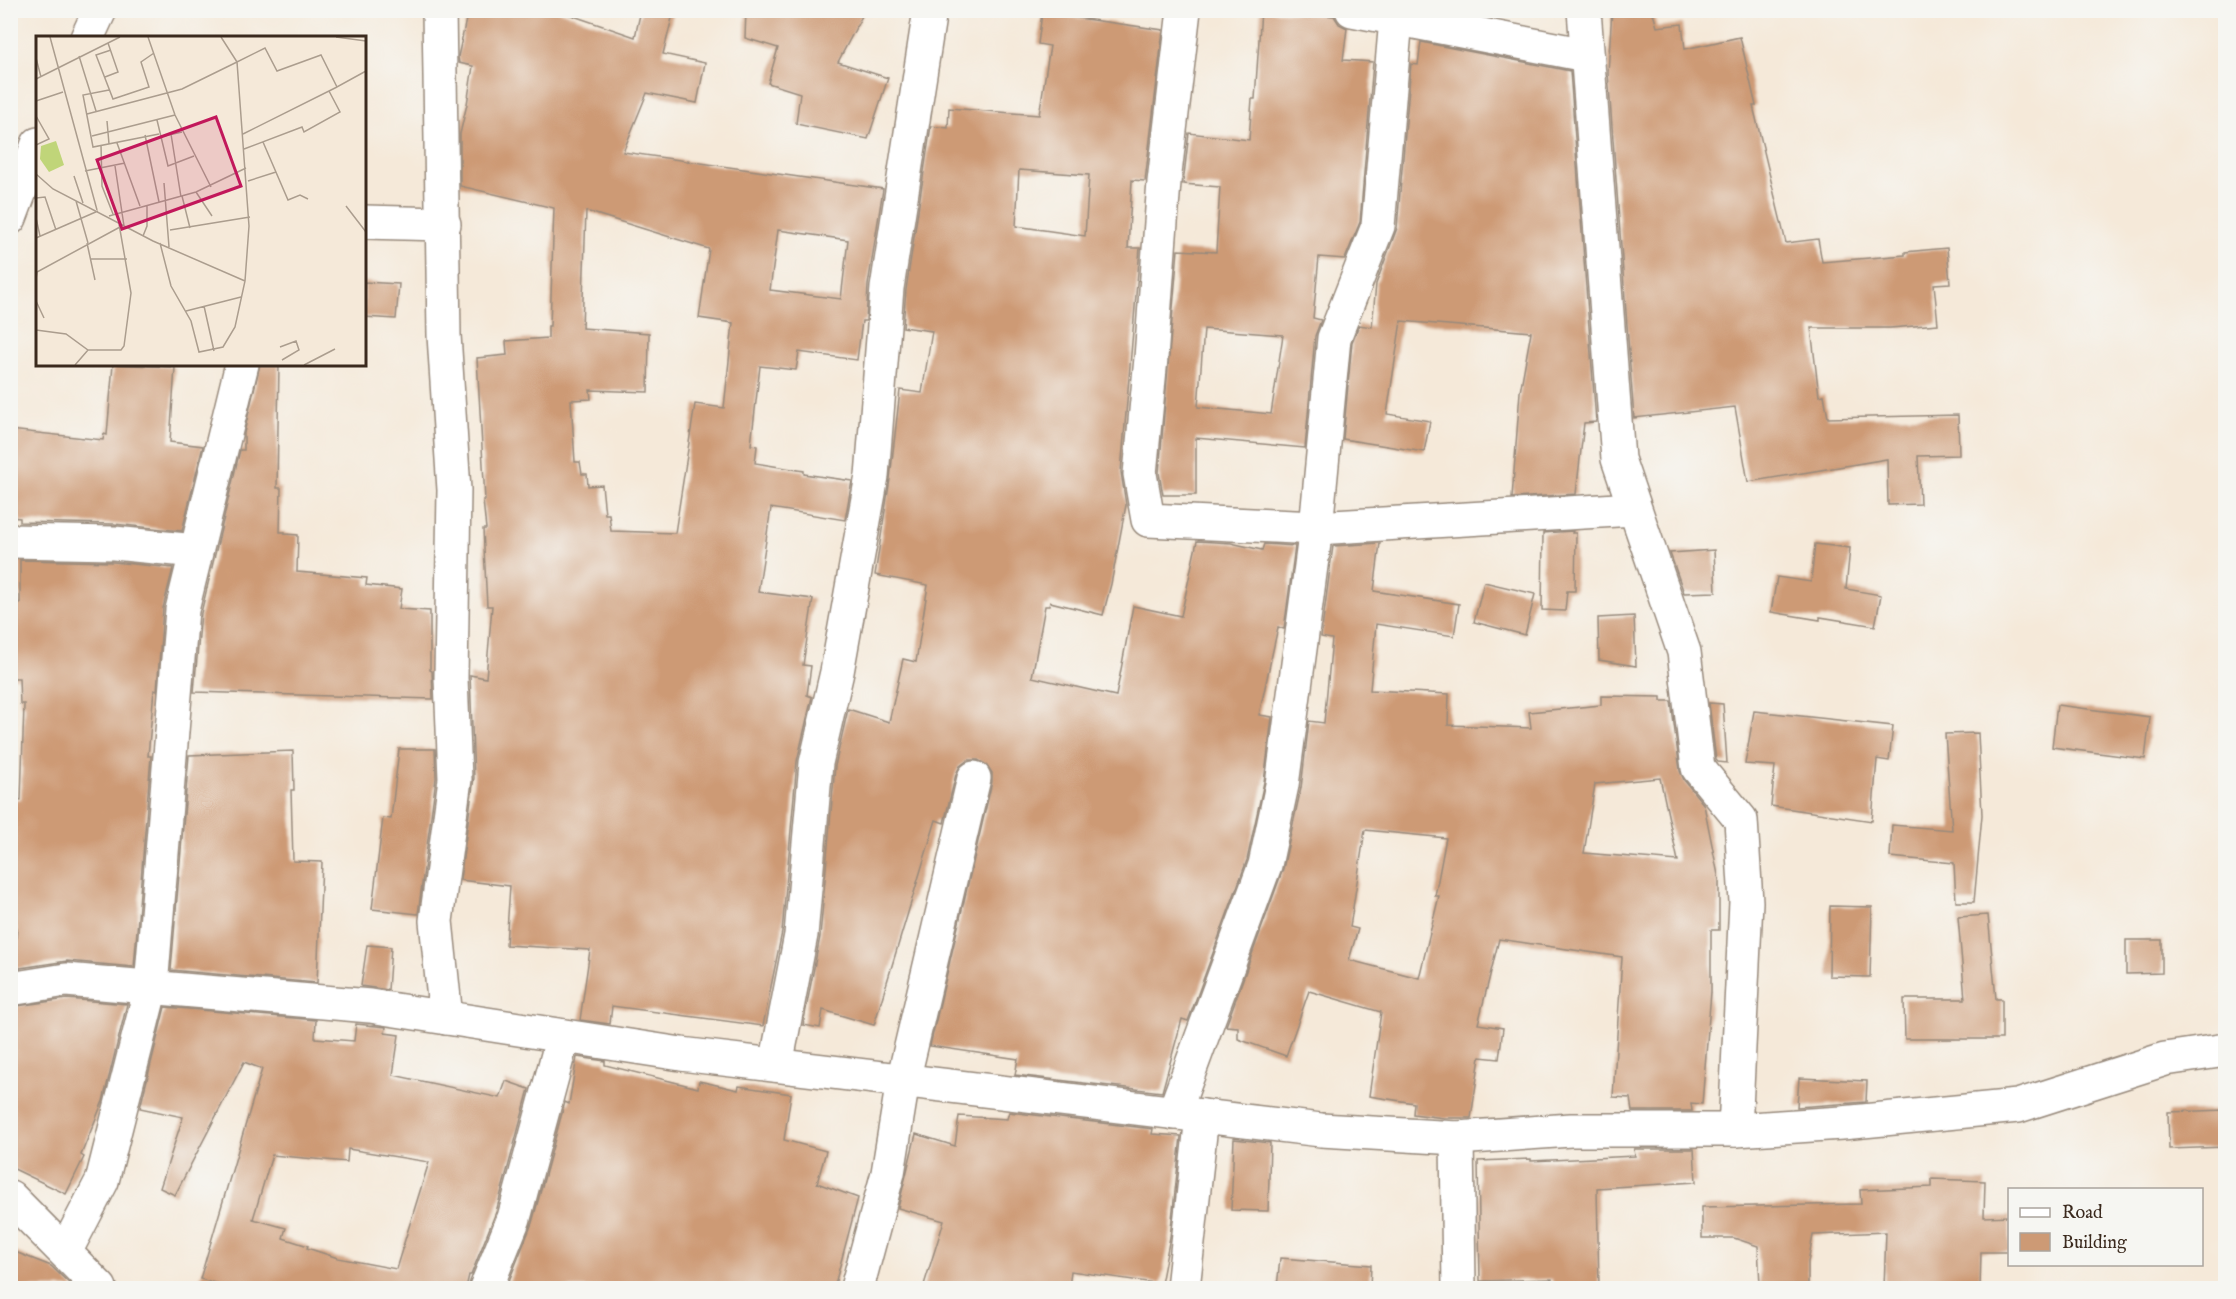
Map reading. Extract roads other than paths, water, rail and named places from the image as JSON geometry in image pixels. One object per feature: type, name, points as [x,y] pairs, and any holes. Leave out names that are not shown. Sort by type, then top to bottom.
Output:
[{"type":"street","points":[[88,36],[100,10]]},
{"type":"street","points":[[439,10],[444,335],[454,490],[451,678],[455,779],[436,921],[446,1018]]},
{"type":"street","points":[[776,1065],[801,935],[816,763],[837,672],[872,476],[887,288],[930,10]]},
{"type":"street","points":[[1184,10],[1164,182],[1140,474],[1148,520],[1316,528],[1634,509]]},
{"type":"street","points":[[1352,10],[1586,55]]},
{"type":"street","points":[[1584,10],[1618,459],[1684,652],[1698,768],[1741,820],[1746,902],[1735,1130]]},
{"type":"street","points":[[1183,1288],[1188,1115],[1265,865],[1282,785],[1316,528],[1334,338],[1378,226],[1396,19]]},
{"type":"street","points":[[10,218],[30,146]]},
{"type":"street","points":[[366,222],[444,224]]},
{"type":"street","points":[[65,1252],[102,1181],[151,987],[182,610],[242,366]]},
{"type":"street","points":[[10,541],[114,543],[196,551]]},
{"type":"street","points":[[857,1288],[888,1173],[903,1081],[974,778]]},
{"type":"street","points":[[10,988],[66,980],[370,1006],[681,1054],[903,1081],[1321,1130],[1457,1138],[1571,1130],[1735,1130],[1842,1123],[2018,1106],[2165,1059],[2226,1050]]},
{"type":"street","points":[[486,1288],[514,1218],[563,1036]]},
{"type":"street","points":[[1457,1138],[1459,1288]]},
{"type":"street","points":[[10,1197],[100,1288]]}]
